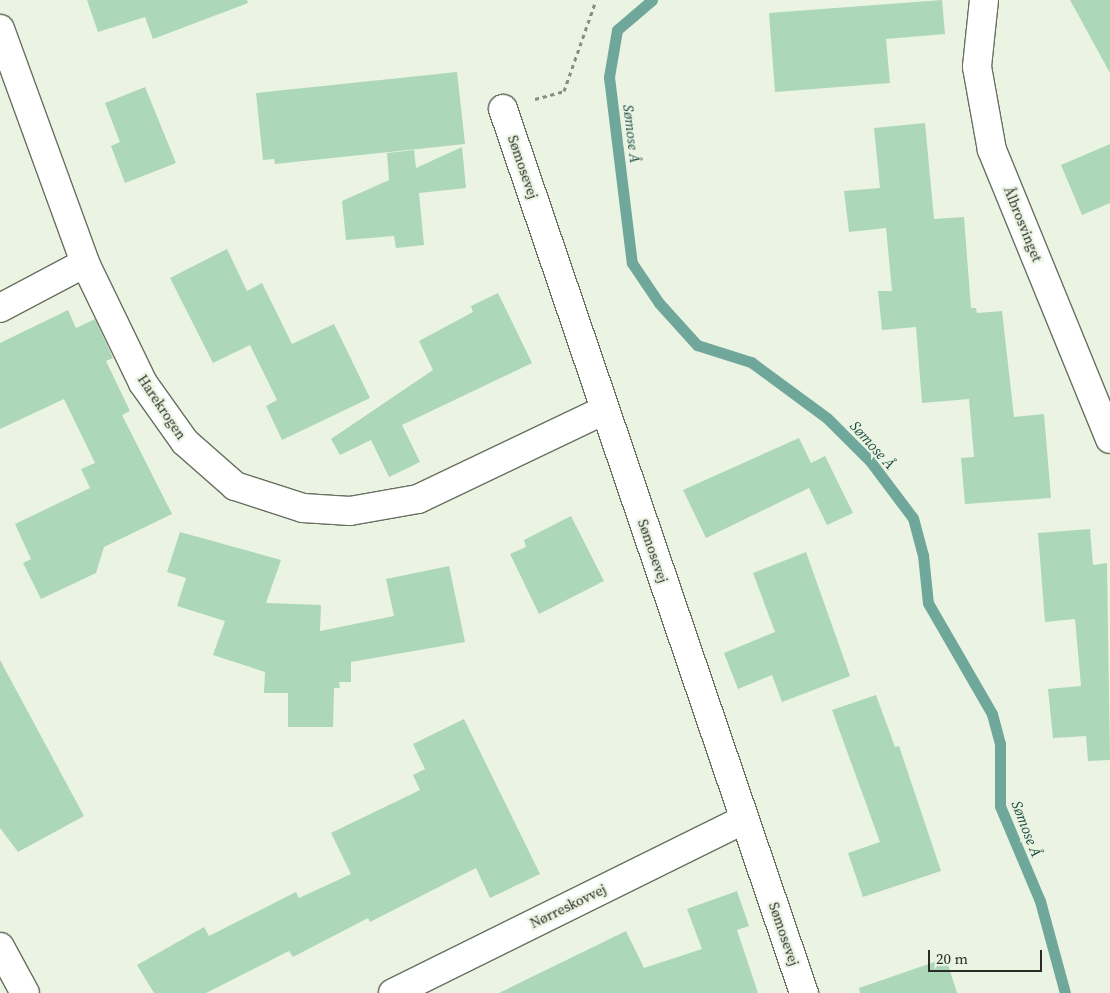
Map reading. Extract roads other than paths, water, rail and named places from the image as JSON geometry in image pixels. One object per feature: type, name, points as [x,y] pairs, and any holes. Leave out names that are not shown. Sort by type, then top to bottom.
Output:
[{"type":"street","name":"Ålbrosvinget","points":[[984,0],[977,67],[992,150],[1110,439]]},
{"type":"street","name":"Harekrogen","points":[[0,29],[85,263],[143,383],[185,442],[235,486],[303,508],[350,511],[418,499],[605,410]]},
{"type":"street","name":"Sømosevej","points":[[504,109],[804,993]]},
{"type":"street","points":[[0,308],[85,263]]},
{"type":"street","name":"Nørreskovvej","points":[[393,993],[744,820]]},
{"type":"street","points":[[0,947],[26,993]]},
{"type":"waterway","name":"Sømose Å","points":[[652,0],[617,30],[609,77],[632,263],[659,303],[697,345],[751,362],[827,418],[870,461],[913,518],[923,555],[928,603],[992,714],[1000,744],[1000,806],[1040,901],[1065,993]]}]
